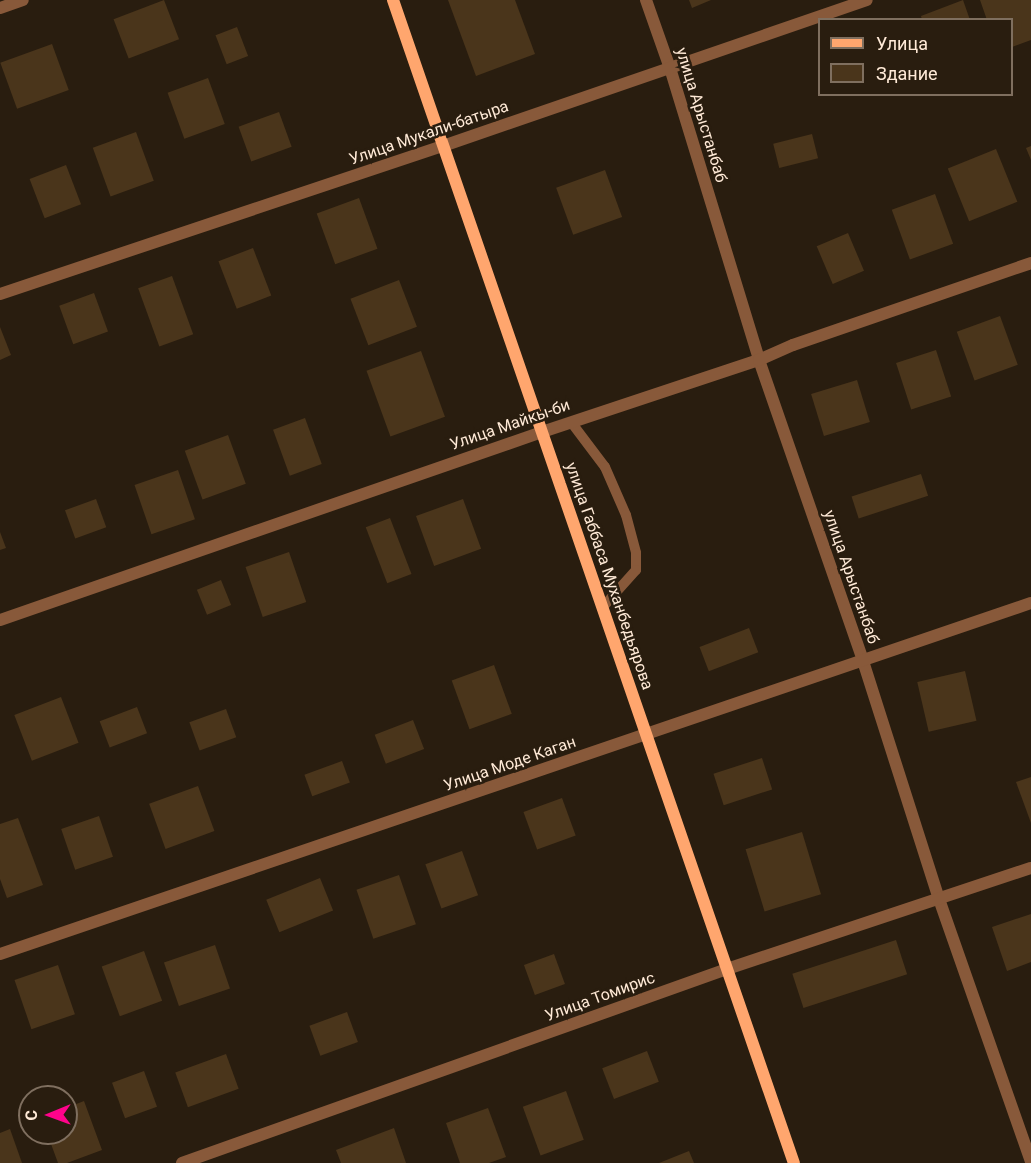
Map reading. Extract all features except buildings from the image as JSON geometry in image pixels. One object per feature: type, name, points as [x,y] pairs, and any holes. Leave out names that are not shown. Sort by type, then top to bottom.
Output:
[{"type":"street","points":[[0,8],[23,0]]},
{"type":"street","name":"улица Габбаса Муханбедьярова","points":[[393,0],[794,1163]]},
{"type":"street","name":"улица Арыстанбаб","points":[[646,0],[670,68],[759,360],[863,661],[939,899],[1031,1162]]},
{"type":"street","name":"Улица Мукали-батыра","points":[[0,294],[443,147],[867,0]]},
{"type":"street","name":"Улица Майкы-би","points":[[0,620],[571,422],[759,360],[793,345],[1031,263]]},
{"type":"street","name":"Улица Моде Каган","points":[[0,954],[1031,603]]},
{"type":"street","name":"Улица Томирис","points":[[182,1163],[727,969],[1031,868]]},
{"type":"lane","points":[[571,422],[605,466],[626,515],[636,553],[636,570],[603,608]]}]
